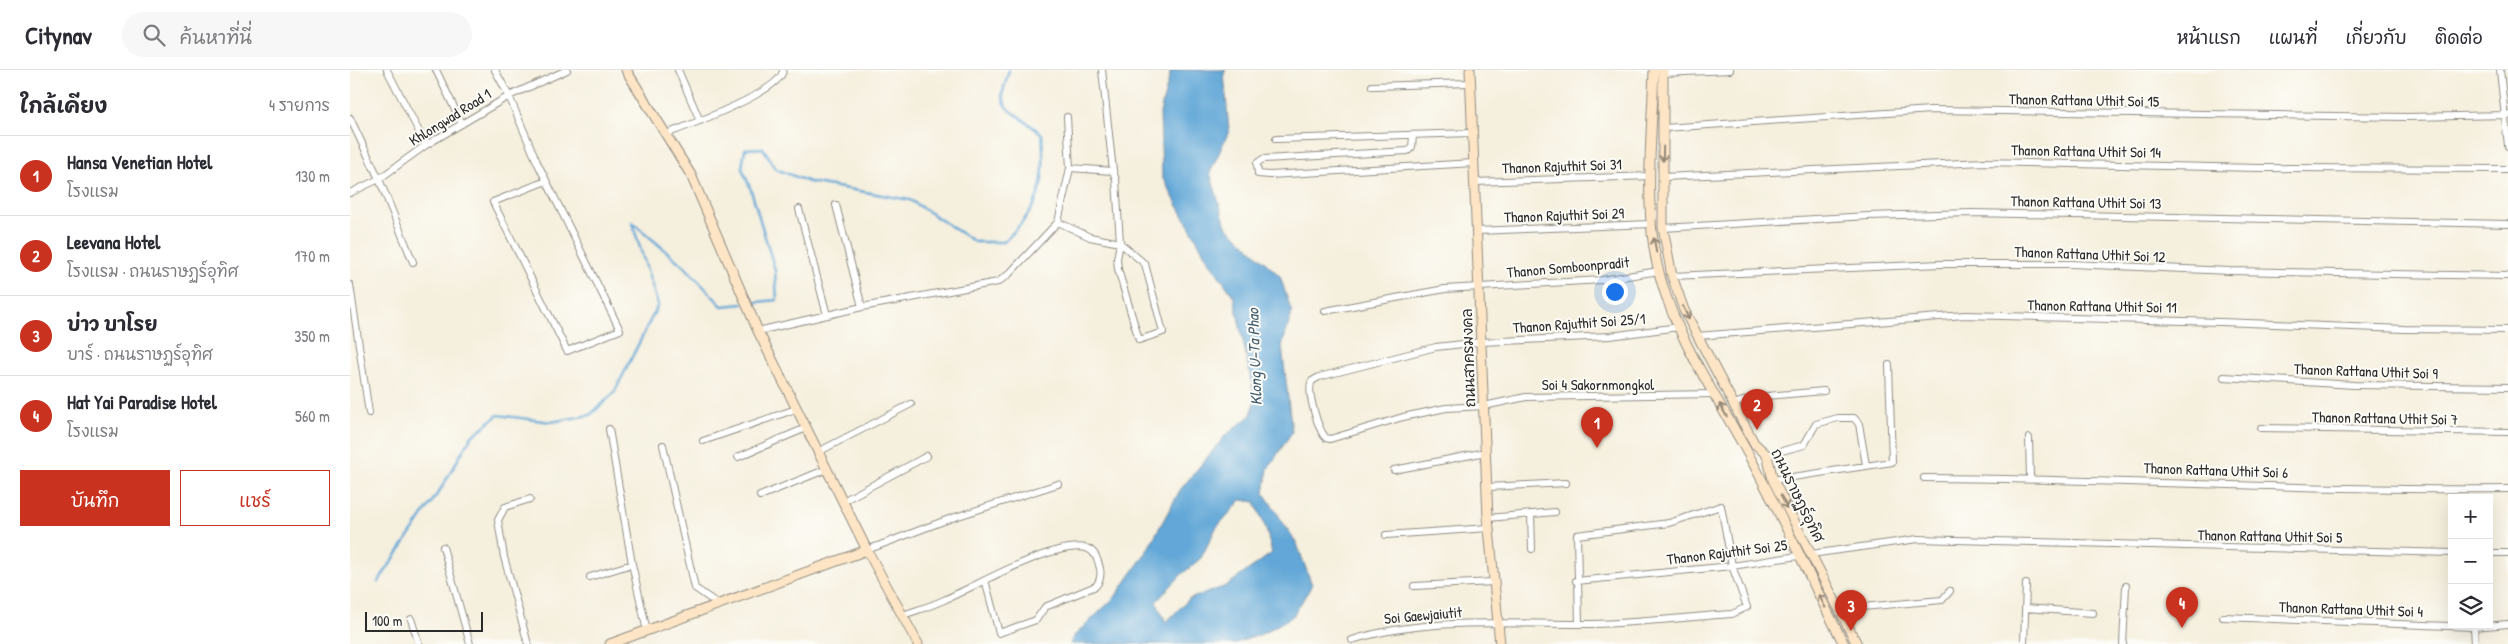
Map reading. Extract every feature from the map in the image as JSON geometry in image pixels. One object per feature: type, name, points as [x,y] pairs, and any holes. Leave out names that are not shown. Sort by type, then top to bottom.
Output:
[{"type":"street","points":[[387,70],[426,145]]},
{"type":"street","points":[[436,70],[462,124]]},
{"type":"street","points":[[495,70],[509,96],[546,181],[620,330],[567,351],[493,202],[546,181]]},
{"type":"street","points":[[545,70],[549,78]]},
{"type":"street","name":"Khlongwad Road 1","points":[[350,193],[379,179],[426,145],[509,96],[567,70]]},
{"type":"street","points":[[626,70],[691,175],[758,331],[867,550],[918,644]]},
{"type":"street","points":[[678,70],[700,121]]},
{"type":"street","points":[[666,134],[700,121],[759,93],[780,79],[783,70]]},
{"type":"street","points":[[1058,222],[1090,237],[1120,243],[1146,264],[1163,332],[1139,340],[1118,269],[1120,243],[1116,180],[1113,171],[1102,70]]},
{"type":"street","name":"ถนนสาครมงคล","points":[[1470,70],[1488,518],[1500,644]]},
{"type":"street","name":"ถนนราษฏร์อุทิศ","points":[[1654,70],[1651,176],[1652,224],[1659,271],[1679,327],[1744,449],[1754,463],[1798,556],[1844,644]]},
{"type":"street","points":[[1663,72],[1730,70]]},
{"type":"street","points":[[2500,70],[2508,146]]},
{"type":"street","name":"ถนนราษฏร์อุทิศ","points":[[1663,72],[1663,228],[1672,276],[1684,310],[1697,336],[1754,444],[1767,456],[1773,480],[1857,644]]},
{"type":"street","points":[[1372,86],[1470,83]]},
{"type":"street","name":"Thanon Rattana Uthit Soi 15","points":[[1664,128],[1931,110],[2220,115],[2506,115]]},
{"type":"street","points":[[758,331],[862,307],[998,282],[1010,274],[1058,222],[1070,168],[1066,117]]},
{"type":"street","points":[[350,118],[379,179],[413,262]]},
{"type":"street","points":[[1276,138],[1472,133]]},
{"type":"street","points":[[1413,136],[1412,147],[1408,151],[1263,159],[1257,163],[1257,170],[1258,174],[1270,175],[1474,163]]},
{"type":"street","name":"Thanon Rattana Uthit Soi 14","points":[[1663,177],[1984,162],[2260,168],[2508,169]]},
{"type":"street","points":[[1070,168],[1113,171]]},
{"type":"street","name":"Thanon Rajuthit Soi 31","points":[[1474,182],[1651,176]]},
{"type":"street","points":[[836,205],[862,307]]},
{"type":"street","points":[[799,209],[827,315]]},
{"type":"street","name":"Thanon Rattana Uthit Soi 13","points":[[1663,228],[1868,216],[1972,213],[2508,224]]},
{"type":"street","name":"Thanon Rajuthit Soi 29","points":[[1477,231],[1652,224]]},
{"type":"street","name":"Thanon Rattana Uthit Soi 12","points":[[1672,276],[1941,264],[2071,264],[2230,271],[2508,276]]},
{"type":"street","name":"Thanon Somboonpradit","points":[[1325,311],[1445,289],[1602,280],[1659,271]]},
{"type":"street","points":[[350,285],[369,413]]},
{"type":"street","name":"Thanon Rattana Uthit Soi 11","points":[[1697,336],[1965,315],[2404,329],[2508,330]]},
{"type":"street","name":"Thanon Rajuthit Soi 25/1","points":[[1326,438],[1319,427],[1309,388],[1312,381],[1319,377],[1436,348],[1481,342],[1610,336],[1679,327]]},
{"type":"street","points":[[1773,480],[1892,462],[1889,365]]},
{"type":"street","name":"Thanon Rattana Uthit Soi 9","points":[[2224,377],[2354,386],[2508,387]]},
{"type":"street","points":[[1733,404],[1756,397],[1824,390]]},
{"type":"street","name":"Soi 4 Sakornmongkol","points":[[1326,438],[1403,417],[1446,408],[1484,406],[1526,396],[1714,394]]},
{"type":"street","points":[[818,452],[911,404]]},
{"type":"street","points":[[703,441],[796,409]]},
{"type":"street","points":[[1767,456],[1804,445],[1816,424],[1838,418],[1854,418],[1859,424],[1866,465]]},
{"type":"street","points":[[738,457],[806,428]]},
{"type":"street","name":"Thanon Rattana Uthit Soi 7","points":[[2261,428],[2508,432]]},
{"type":"street","points":[[609,429],[632,564],[647,631]]},
{"type":"street","points":[[2029,438],[2030,478]]},
{"type":"street","points":[[1744,449],[1754,444]]},
{"type":"street","points":[[664,445],[695,588],[718,604]]},
{"type":"street","points":[[1394,470],[1486,452]]},
{"type":"street","points":[[844,501],[927,456]]},
{"type":"street","points":[[760,496],[827,469]]},
{"type":"street","name":"Thanon Rattana Uthit Soi 6","points":[[1924,478],[2030,478],[2508,489]]},
{"type":"street","points":[[1487,487],[1566,483]]},
{"type":"street","points":[[610,644],[949,519],[1058,484]]},
{"type":"street","points":[[528,644],[504,557],[498,520],[505,507],[530,499]]},
{"type":"street","points":[[1579,623],[1576,581],[1577,536],[1669,523],[1721,506],[1732,566]]},
{"type":"street","points":[[1488,518],[1555,512]]},
{"type":"street","points":[[1531,514],[1532,549]]},
{"type":"street","points":[[1386,536],[1489,528]]},
{"type":"street","name":"Thanon Rattana Uthit Soi 5","points":[[1811,554],[1918,539],[2448,553]]},
{"type":"street","points":[[443,547],[470,644]]},
{"type":"street","points":[[903,615],[945,600],[985,580],[1030,561],[1069,549],[1086,548],[1092,551],[1097,556],[1101,569],[1101,576],[1096,586],[1045,607],[1036,620],[999,633],[985,580]]},
{"type":"street","points":[[2493,553],[2508,553]]},
{"type":"street","name":"Thanon Rajuthit Soi 25","points":[[1576,581],[1732,566],[1798,556]]},
{"type":"street","points":[[590,577],[632,564]]},
{"type":"street","name":"Soi Gaewjaiutit","points":[[1352,640],[1380,631],[1498,622],[1579,623],[1732,614],[1747,607],[1732,566]]},
{"type":"street","points":[[1414,586],[1493,582]]},
{"type":"street","points":[[2024,644],[2026,584]]},
{"type":"street","points":[[2123,644],[2126,586]]},
{"type":"street","points":[[1840,609],[1942,600],[1950,591]]},
{"type":"street","points":[[2025,608],[2093,613]]},
{"type":"street","name":"Thanon Rattana Uthit Soi 4","points":[[2223,617],[2448,626]]},
{"type":"street","points":[[411,619],[419,644]]},
{"type":"street","name":"Thanon Rattana Uthit Soi 4","points":[[2493,625],[2508,624]]},
{"type":"street","points":[[2474,629],[2475,644]]},
{"type":"water","name":"Klong U-Ta Phao","points":[[1171,70],[1226,70],[1224,73],[1229,131],[1210,173],[1226,226],[1280,276],[1292,313],[1282,346],[1292,432],[1268,469],[1264,493],[1297,544],[1312,585],[1293,616],[1264,633],[1234,644],[1070,644],[1073,637],[1115,597],[1145,554],[1180,490],[1225,436],[1251,415],[1255,399],[1234,297],[1208,260],[1162,177],[1160,113]],"holes":[[[1241,500],[1255,502],[1266,529],[1272,553],[1226,586],[1189,599],[1166,622],[1156,602],[1181,575],[1201,558],[1216,528]]]},
{"type":"waterway","points":[[748,303],[777,300],[775,270],[751,190],[742,168],[745,149],[763,148],[776,169],[809,182],[910,200],[975,242],[1004,242],[1033,206],[1038,194],[1043,168],[1042,134],[1006,107],[1002,95],[1009,70]]},
{"type":"waterway","points":[[378,582],[442,487],[471,437],[498,415],[551,422],[590,415],[614,393],[658,305],[632,222],[687,269],[722,306],[743,304]]},
{"type":"place","name":"Leevana Hotel","points":[[1757,430]]},
{"type":"place","name":"Hansa Venetian Hotel","points":[[1597,448]]},
{"type":"place","name":"Hat Yai Paradise Hotel","points":[[2182,628]]},
{"type":"place","name":"บ่าว บาโรย","points":[[1851,631]]}]
